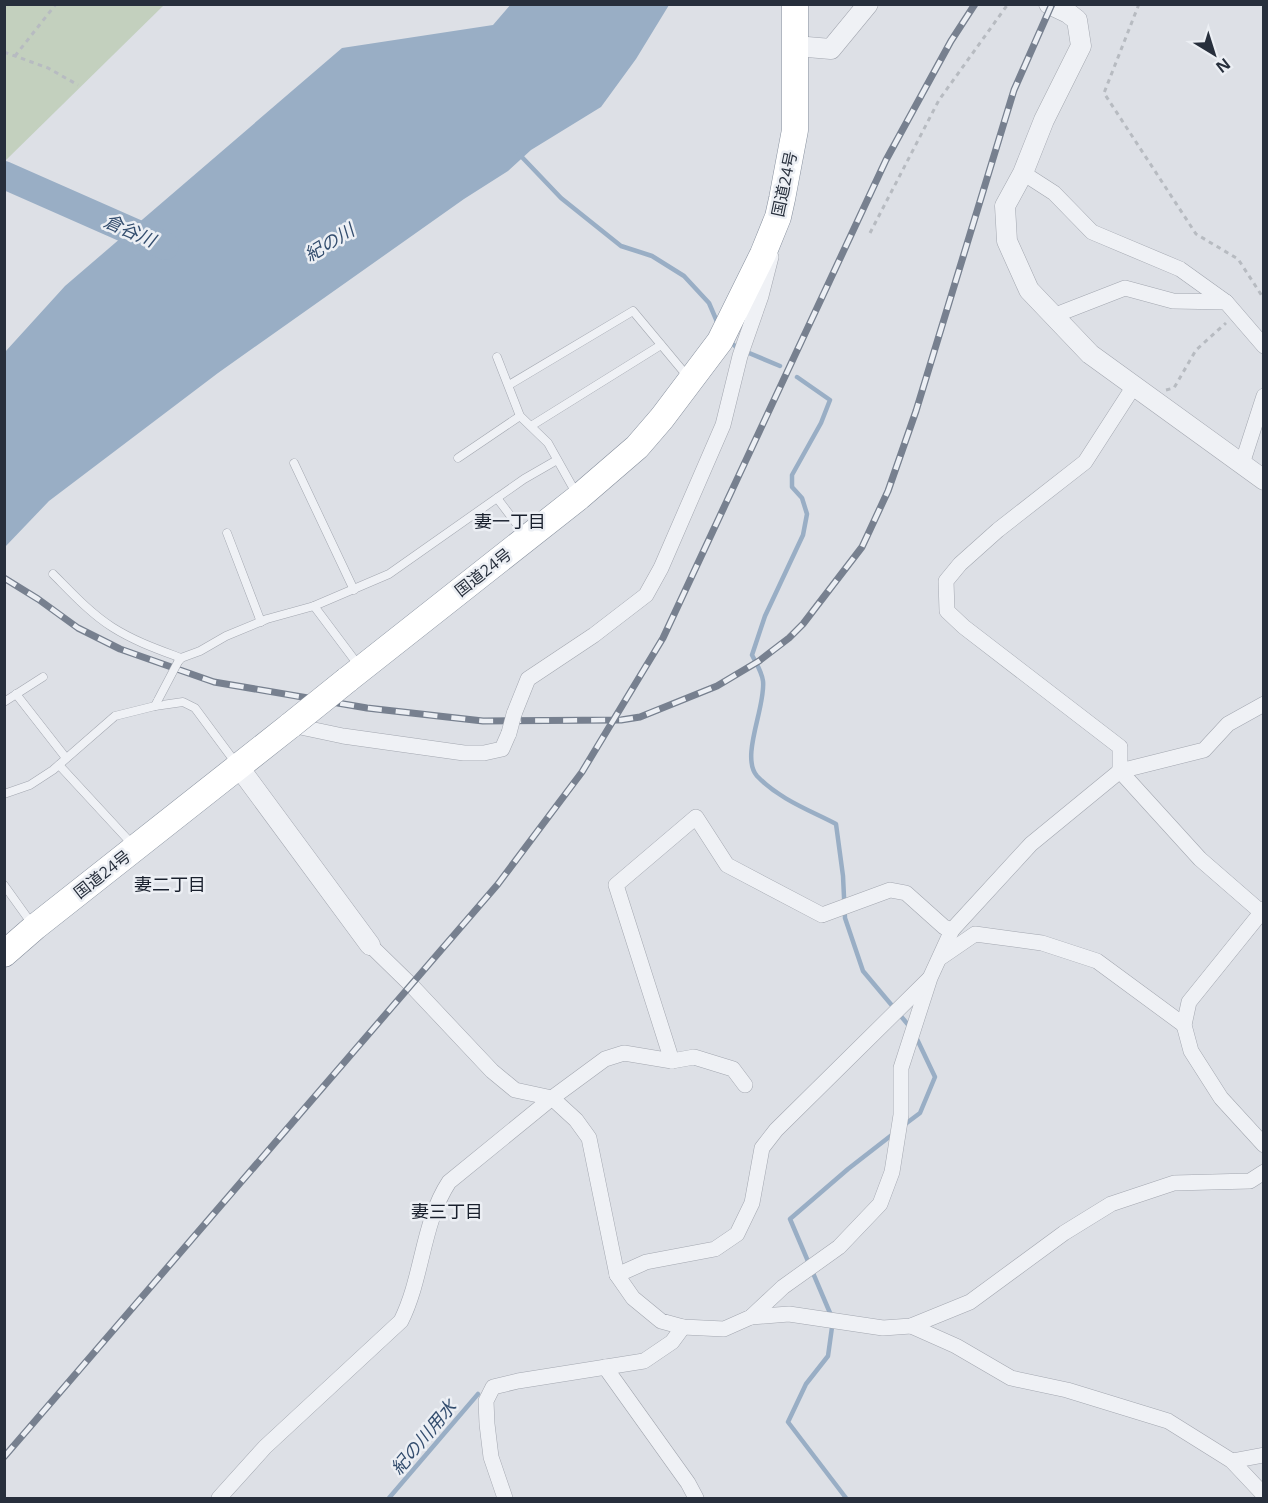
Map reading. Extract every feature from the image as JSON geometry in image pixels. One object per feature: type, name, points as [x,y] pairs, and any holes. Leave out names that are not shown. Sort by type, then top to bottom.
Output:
[{"type":"highway","name":"国道24号","points":[[4,954],[35,927],[579,497],[637,447],[691,381],[720,341],[763,254],[772,230],[782,199],[795,130],[795,4]]},
{"type":"street","points":[[795,46],[831,50],[868,4]]},
{"type":"street","points":[[1049,4],[1070,9],[1077,20],[1081,46],[1044,120],[1023,173],[1005,206],[1007,241],[1029,290],[1090,354],[1263,480]]},
{"type":"street","points":[[1023,173],[1054,194],[1092,232],[1180,269],[1231,308],[1263,346]]},
{"type":"street","points":[[291,725],[343,736],[464,753],[484,753],[502,749],[528,680],[594,635],[646,595],[661,568],[723,425],[740,356],[762,296],[771,253],[772,230]]},
{"type":"street","points":[[1053,316],[1125,288],[1173,301],[1231,308]]},
{"type":"street","points":[[1139,390],[1084,462],[998,530],[960,564],[946,581],[947,611],[1082,720],[1120,747],[1120,771],[1200,859],[1262,911],[1189,1002],[1184,1025],[1191,1051],[1221,1098],[1263,1145]]},
{"type":"street","points":[[1242,464],[1259,428],[1263,396]]},
{"type":"street","points":[[238,766],[370,945],[492,1071],[515,1090],[552,1098],[576,1120],[589,1138],[617,1275],[633,1298],[661,1321],[683,1327],[724,1329],[751,1317],[783,1287],[839,1247],[880,1204],[892,1172],[902,1115],[901,1068],[930,978],[952,930],[1031,844],[1120,771],[1204,750],[1228,724],[1263,704]]},
{"type":"street","points":[[672,1061],[616,885],[696,817],[727,865],[822,915],[890,890],[906,893],[944,927],[952,930]]},
{"type":"street","points":[[939,959],[975,934],[1042,943],[1097,961],[1184,1025]]},
{"type":"street","points":[[617,1275],[646,1262],[715,1249],[737,1234],[752,1203],[762,1148],[776,1130],[930,978]]},
{"type":"street","points":[[219,1498],[265,1448],[401,1321],[411,1302],[439,1197],[449,1182],[552,1098],[605,1059],[624,1053],[672,1061],[694,1057],[733,1069],[745,1085]]},
{"type":"street","points":[[751,1317],[789,1314],[883,1328],[911,1326],[970,1302],[1064,1233],[1111,1204],[1174,1183],[1250,1181],[1263,1173]]},
{"type":"street","points":[[911,1326],[956,1346],[1011,1378],[1067,1390],[1168,1421],[1232,1461],[1263,1495]]},
{"type":"street","points":[[505,1498],[491,1457],[487,1424],[486,1401],[494,1387],[644,1360],[672,1342],[683,1327]]},
{"type":"street","points":[[605,1367],[688,1483],[696,1498]]},
{"type":"street","points":[[1232,1461],[1263,1455]]},
{"type":"lane","points":[[508,385],[633,311],[691,381]]},
{"type":"lane","points":[[531,426],[661,345]]},
{"type":"lane","points":[[497,357],[520,416],[548,443],[579,497]]},
{"type":"lane","points":[[458,458],[520,416]]},
{"type":"lane","points":[[156,703],[180,660],[226,636],[261,622],[314,606],[389,574],[524,479],[557,460]]},
{"type":"lane","points":[[294,463],[354,590]]},
{"type":"lane","points":[[497,498],[527,537]]},
{"type":"lane","points":[[227,534],[261,622]]},
{"type":"lane","points":[[53,574],[110,626],[130,638],[180,660]]},
{"type":"lane","points":[[314,606],[354,674]]},
{"type":"lane","points":[[4,702],[43,677]]},
{"type":"lane","points":[[16,694],[66,758]]},
{"type":"lane","points":[[4,794],[30,785],[59,765],[115,717],[156,703],[183,702],[195,708],[238,766]]},
{"type":"lane","points":[[59,765],[135,848]]},
{"type":"lane","points":[[4,885],[35,927]]},
{"type":"path","points":[[15,56],[56,4]]},
{"type":"path","points":[[870,233],[939,100],[1008,4]]},
{"type":"path","points":[[1139,4],[1104,93],[1196,234],[1238,259],[1263,299]]},
{"type":"path","points":[[4,52],[48,68],[78,85]]},
{"type":"path","points":[[1139,390],[1174,388],[1196,350],[1231,308]]},
{"type":"green space","points":[[5,4],[164,4],[164,5],[5,161]]},
{"type":"water","name":"紀の川","points":[[511,4],[669,5],[636,59],[601,107],[531,150],[508,171],[464,199],[218,373],[49,501],[5,547],[5,352],[65,286],[342,48],[493,25]]},
{"type":"waterway","points":[[519,154],[561,198],[621,246],[652,256],[684,276],[709,303],[718,324]]},
{"type":"waterway","name":"倉谷川","points":[[4,175],[165,246]]},
{"type":"waterway","points":[[734,345],[780,366]]},
{"type":"waterway","points":[[797,377],[830,400],[821,423],[792,475],[792,487],[802,498],[807,514],[803,535],[765,616],[752,655],[760,671],[763,691],[751,757],[757,776],[766,784],[795,803],[836,824],[843,876],[845,918],[863,971],[910,1027]]},
{"type":"waterway","points":[[904,1125],[920,1113],[935,1077],[916,1037]]},
{"type":"waterway","points":[[846,1498],[788,1422],[806,1384],[828,1356],[833,1320],[790,1219],[893,1134]]},
{"type":"waterway","name":"紀の川用水","points":[[389,1498],[478,1394]]},
{"type":"railway","points":[[4,1457],[498,884],[582,772],[663,638],[886,160],[951,41],[975,4]]},
{"type":"railway","points":[[4,578],[78,628],[120,649],[214,682],[367,708],[483,721],[621,720],[640,717],[717,686],[759,661],[789,638],[803,624],[862,547],[888,491],[916,411],[1014,90],[1052,4]]},
{"type":"district","name":"妻一丁目","points":[[510,521]]},
{"type":"district","name":"妻二丁目","points":[[170,884]]},
{"type":"district","name":"妻三丁目","points":[[447,1211]]}]
